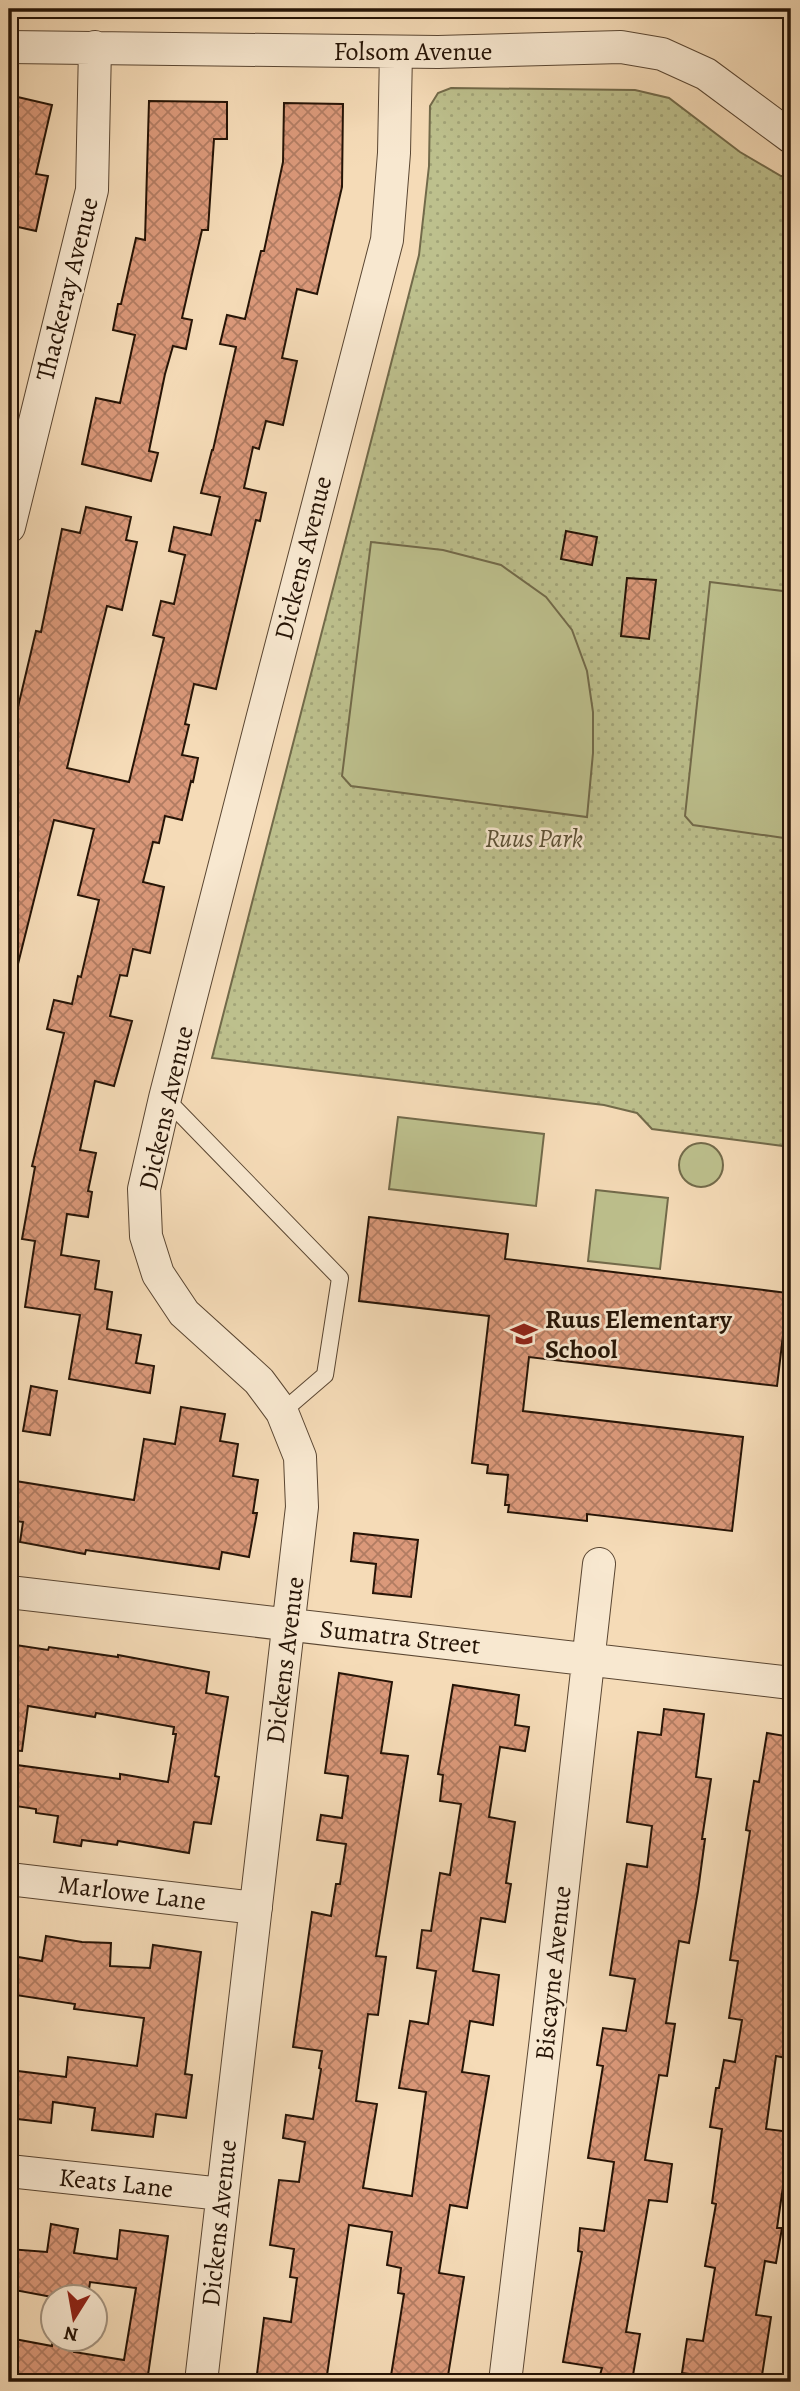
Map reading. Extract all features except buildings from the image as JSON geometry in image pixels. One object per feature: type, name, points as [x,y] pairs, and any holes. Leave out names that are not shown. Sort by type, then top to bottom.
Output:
[{"type":"street","name":"Folsom Avenue","points":[[9,47],[396,52],[621,47],[662,54],[706,74],[791,137]]},
{"type":"street","name":"Thackeray Avenue","points":[[9,527],[92,190],[95,47]]},
{"type":"street","name":"Dickens Avenue","points":[[201,2382],[302,1507],[300,1457],[282,1412],[259,1381],[184,1313],[158,1274],[146,1236],[144,1189],[324,475],[387,240],[394,153],[396,52]]},
{"type":"street","name":"Biscayne Avenue","points":[[505,2382],[599,1564]]},
{"type":"street","name":"Sumatra Street","points":[[9,1592],[791,1683]]},
{"type":"street","name":"Marlowe Lane","points":[[9,1879],[256,1908]]},
{"type":"street","name":"Keats Lane","points":[[9,2171],[222,2194]]},
{"type":"lane","points":[[165,1098],[340,1278],[325,1375],[282,1412]]},
{"type":"green space","name":"Ruus Park","points":[[451,88],[635,90],[669,98],[740,152],[781,176],[791,178],[791,1147],[652,1129],[637,1113],[604,1105],[212,1058],[419,255],[429,166],[430,106],[438,93]]},
{"type":"green space","points":[[371,542],[443,550],[501,565],[546,597],[572,630],[587,671],[593,712],[593,753],[587,817],[351,786],[342,776]]},
{"type":"green space","points":[[710,582],[791,592],[791,839],[693,825],[685,816]]},
{"type":"green space","points":[[398,1117],[544,1134],[536,1206],[389,1189]]},
{"type":"green space","points":[[701,1143],[717,1149],[723,1165],[717,1181],[701,1187],[685,1181],[679,1165],[685,1149]]},
{"type":"green space","points":[[596,1190],[668,1198],[660,1269],[588,1261]]},
{"type":"place","name":"Ruus Elementary School","points":[[524,1334]]}]
